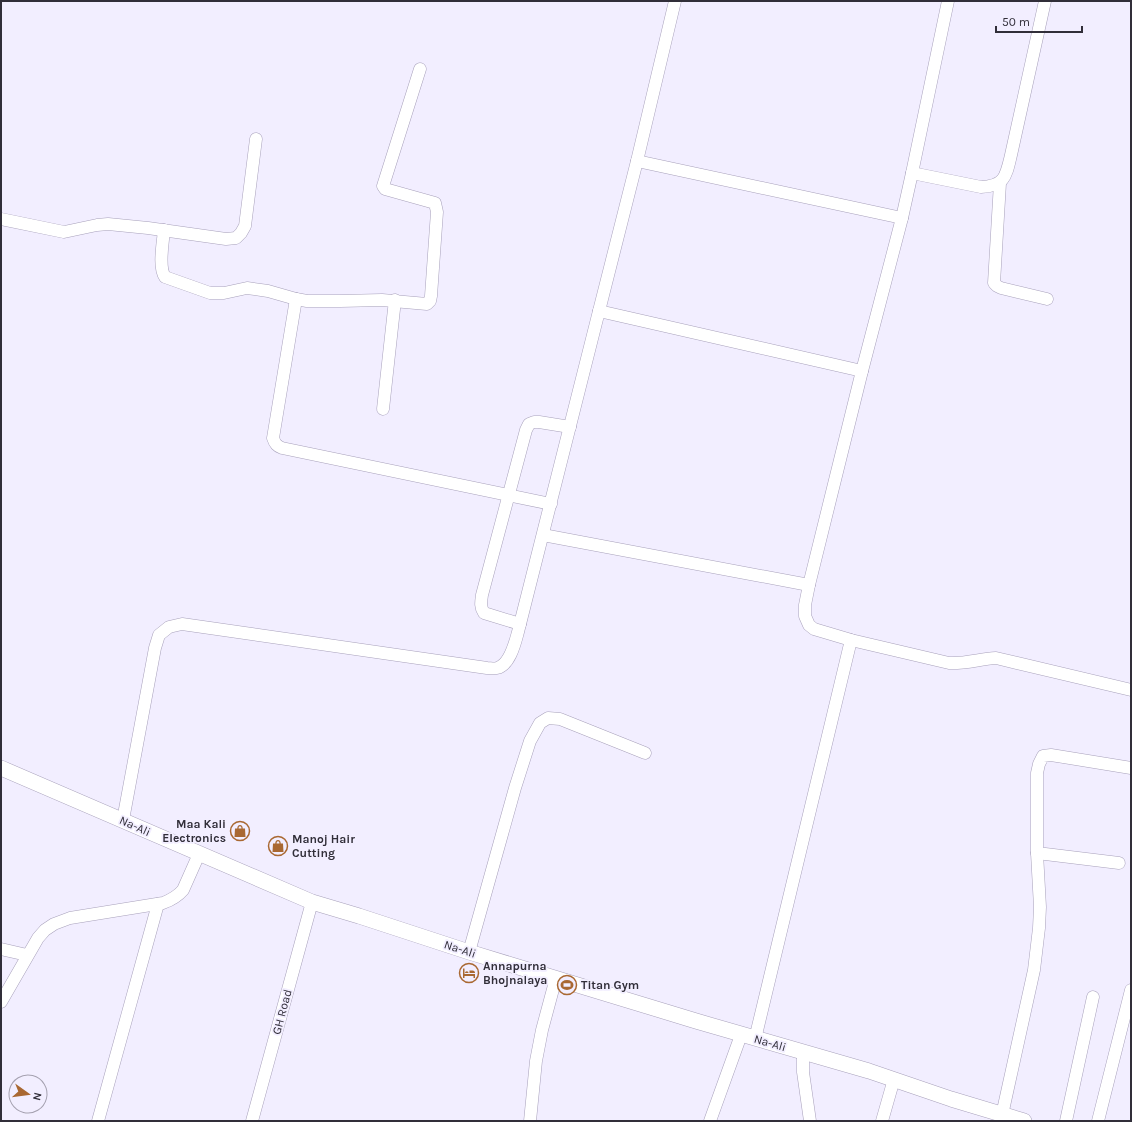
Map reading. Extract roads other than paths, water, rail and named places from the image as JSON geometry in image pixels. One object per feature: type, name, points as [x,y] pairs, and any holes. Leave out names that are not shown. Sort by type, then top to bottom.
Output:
[{"type":"main road","name":"Na-Ali","points":[[1,768],[312,902],[469,952],[748,1037],[869,1071],[1024,1121]]},
{"type":"street","points":[[123,820],[155,648],[159,635],[168,627],[182,624],[487,668],[498,668],[506,662],[512,652],[543,535],[637,161],[675,1]]},
{"type":"street","points":[[948,1],[902,218],[809,585],[805,605],[805,616],[809,624],[814,629],[851,640],[949,662],[959,663],[985,659],[1005,660],[1131,690]]},
{"type":"street","points":[[1044,1],[1007,172],[1000,183],[994,283],[1001,288],[1047,299]]},
{"type":"street","points":[[164,230],[162,272],[165,277],[210,292],[224,293],[247,288],[268,291],[296,299],[317,301],[395,300],[427,304],[430,301],[431,296],[438,212],[434,203],[385,189],[383,186],[420,69]]},
{"type":"street","points":[[1,219],[64,232],[108,224],[226,239],[236,238],[245,226],[256,138]]},
{"type":"street","points":[[637,161],[902,218]]},
{"type":"street","points":[[912,173],[981,187],[992,187],[1000,183]]},
{"type":"street","points":[[296,299],[273,438],[277,446],[550,504]]},
{"type":"street","points":[[383,409],[395,300]]},
{"type":"street","points":[[599,311],[862,371]]},
{"type":"street","points":[[520,624],[484,613],[480,603],[526,430],[529,424],[539,422],[570,427]]},
{"type":"street","points":[[543,535],[809,585]]},
{"type":"street","points":[[710,1121],[748,1037],[851,640]]},
{"type":"street","points":[[469,952],[515,788],[530,741],[540,723],[548,718],[560,719],[645,753]]},
{"type":"street","points":[[1002,1115],[1034,970],[1037,946],[1040,907],[1037,773],[1039,764],[1043,756],[1051,755],[1131,768]]},
{"type":"street","points":[[1038,853],[1119,863]]},
{"type":"street","points":[[1,1002],[27,955],[45,930],[61,920],[158,904],[172,899],[182,890],[199,854]]},
{"type":"street","name":"GH Road","points":[[252,1121],[312,902]]},
{"type":"street","points":[[98,1121],[158,904]]},
{"type":"street","points":[[1,950],[27,955]]},
{"type":"street","points":[[530,1121],[536,1061],[542,1030],[556,978]]},
{"type":"street","points":[[1098,1121],[1131,990]]},
{"type":"street","points":[[1066,1121],[1093,997]]},
{"type":"street","points":[[803,1052],[804,1078],[810,1121]]},
{"type":"street","points":[[882,1121],[894,1080]]},
{"type":"place","name":"Maa Kali Electronics","points":[[240,831]]},
{"type":"place","name":"Manoj Hair Cutting","points":[[278,846]]},
{"type":"place","name":"Annapurna Bhojnalaya","points":[[469,973]]},
{"type":"place","name":"Titan Gym","points":[[567,985]]}]
